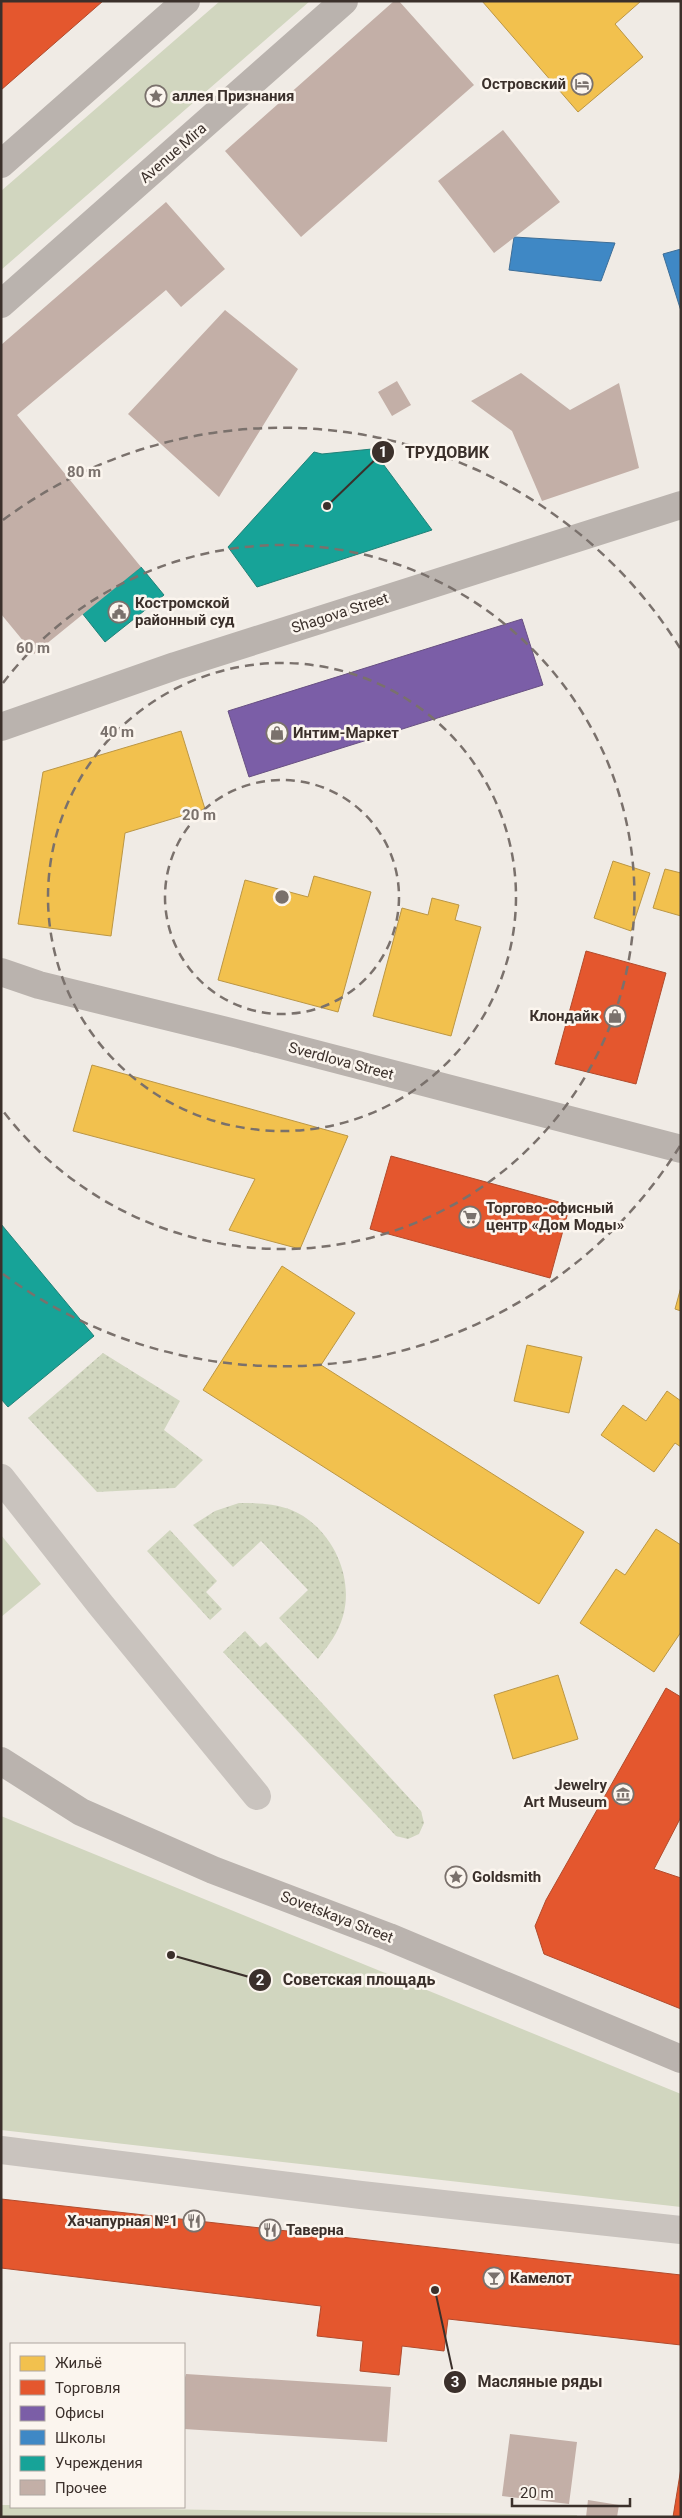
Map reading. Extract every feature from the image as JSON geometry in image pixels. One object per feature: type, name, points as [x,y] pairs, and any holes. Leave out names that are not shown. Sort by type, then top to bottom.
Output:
[{"type":"street","points":[[1,164],[186,1]]},
{"type":"street","name":"Avenue Mira","points":[[1,304],[344,1]]},
{"type":"street","name":"Shagova Street","points":[[1,727],[184,663],[681,505]]},
{"type":"street","name":"Sverdlova Street","points":[[1,972],[39,985],[238,1034],[681,1149]]},
{"type":"street","points":[[1,1478],[100,1604],[257,1796]]},
{"type":"street","name":"Sovetskaya Street","points":[[1,1761],[81,1812],[213,1870],[388,1937],[681,2059]]},
{"type":"street","points":[[1,2150],[361,2195],[681,2230]]},
{"type":"green space","name":"аллея Признания","points":[[220,1],[310,1],[1,270],[1,191]]},
{"type":"green space","points":[[103,1353],[180,1401],[164,1430],[203,1460],[175,1488],[97,1492],[28,1418]]},
{"type":"green space","points":[[239,1503],[258,1503],[276,1506],[289,1509],[303,1516],[327,1538],[336,1552],[342,1568],[346,1600],[339,1628],[318,1659],[279,1618],[308,1590],[261,1541],[233,1567],[193,1525],[215,1511]]},
{"type":"green space","points":[[170,1530],[217,1581],[206,1592],[222,1609],[210,1620],[147,1551]]},
{"type":"green space","points":[[1,1535],[41,1584],[1,1617]]},
{"type":"green space","points":[[245,1631],[260,1647],[266,1642],[421,1811],[424,1823],[419,1834],[408,1839],[396,1836],[223,1652]]},
{"type":"green space","points":[[1,1816],[681,2094],[681,2207],[1,2130]]},
{"type":"green space","points":[[1,2505],[10,2505],[10,2508],[577,2515],[577,2517],[1,2517]]},
{"type":"building: Жильё","name":"Островский","points":[[482,1],[641,1],[615,24],[643,57],[578,112]]},
{"type":"building: Жильё","points":[[181,731],[205,809],[125,833],[111,936],[18,924],[43,772]]},
{"type":"building: Жильё","points":[[613,861],[650,873],[631,931],[594,918]]},
{"type":"building: Жильё","points":[[665,869],[681,873],[681,916],[653,908]]},
{"type":"building: Жильё","points":[[314,876],[371,892],[338,1012],[218,980],[245,880],[308,897]]},
{"type":"building: Жильё","points":[[432,898],[459,905],[455,920],[481,927],[451,1036],[373,1016],[402,908],[428,915]]},
{"type":"building: Жильё","points":[[92,1065],[348,1136],[300,1249],[229,1230],[255,1179],[73,1131]]},
{"type":"building: Жильё","points":[[282,1266],[355,1313],[321,1365],[584,1532],[539,1604],[203,1390]]},
{"type":"building: Жильё","points":[[681,1287],[681,1311],[675,1309]]},
{"type":"building: Жильё","points":[[527,1345],[582,1357],[569,1413],[514,1401]]},
{"type":"building: Жильё","points":[[667,1391],[681,1401],[681,1447],[675,1443],[654,1472],[601,1435],[623,1405],[646,1421]]},
{"type":"building: Жильё","points":[[656,1529],[681,1545],[681,1632],[654,1672],[580,1623],[616,1569],[625,1575]]},
{"type":"building: Жильё","points":[[558,1675],[578,1739],[513,1759],[494,1695]]},
{"type":"building: Торговля","points":[[1,1],[103,1],[1,90]]},
{"type":"building: Торговля","points":[[586,951],[666,973],[636,1084],[555,1064]]},
{"type":"building: Торговля","name":"Торгово-офисный центр «Дом Моды»","points":[[391,1156],[570,1205],[550,1278],[370,1229]]},
{"type":"building: Торговля","points":[[666,1688],[681,1697],[681,1817],[654,1869],[681,1878],[681,2009],[544,1954],[535,1926],[546,1900]]},
{"type":"building: Торговля","points":[[1,2199],[681,2275],[681,2345],[448,2319],[444,2351],[402,2346],[399,2375],[360,2371],[363,2341],[317,2336],[321,2306],[1,2268]]},
{"type":"building: Торговля","points":[[681,2468],[681,2517],[673,2517]]},
{"type":"building: Офисы","points":[[522,619],[543,685],[249,777],[228,711]]},
{"type":"building: Школы","points":[[514,237],[615,243],[601,281],[509,270]]},
{"type":"building: Школы","points":[[681,249],[681,311],[663,254]]},
{"type":"building: Учреждения","points":[[372,449],[432,530],[257,587],[228,547],[314,452],[322,454]]},
{"type":"building: Учреждения","points":[[141,567],[164,595],[105,642],[82,613]]},
{"type":"building: Учреждения","points":[[1,1224],[94,1336],[8,1407],[1,1399]]},
{"type":"building: Прочее","points":[[394,1],[399,1],[474,85],[301,237],[225,151]]},
{"type":"building: Прочее","points":[[503,130],[560,202],[494,253],[438,181]]},
{"type":"building: Прочее","points":[[166,202],[225,269],[181,307],[166,290],[17,415],[141,567],[34,654],[1,614],[1,345]]},
{"type":"building: Прочее","points":[[225,310],[298,369],[219,497],[128,414]]},
{"type":"building: Прочее","points":[[521,373],[570,410],[619,383],[639,468],[542,501],[512,431],[471,401]]},
{"type":"building: Прочее","points":[[397,381],[411,405],[392,416],[378,392]]},
{"type":"building: Прочее","points":[[186,2374],[391,2387],[387,2442],[185,2429]]},
{"type":"building: Прочее","points":[[510,2434],[577,2442],[569,2504],[502,2496]]},
{"type":"building: Прочее","points":[[588,2500],[619,2505],[617,2517],[586,2517]]},
{"type":"place","name":"Островский","points":[[582,84]]},
{"type":"place","name":"аллея Признания","points":[[156,96]]},
{"type":"place","name":"ТРУДОВИК","points":[[327,506]]},
{"type":"place","name":"Костромской районный суд","points":[[119,612]]},
{"type":"place","name":"Интим-Маркет","points":[[277,733]]},
{"type":"place","name":"Клондайк","points":[[615,1016]]},
{"type":"place","name":"Торгово-офисный центр «Дом Моды»","points":[[470,1217]]},
{"type":"place","name":"Jewelry Art Museum","points":[[623,1794]]},
{"type":"place","name":"Goldsmith","points":[[456,1877]]},
{"type":"place","name":"Советская площадь","points":[[171,1955]]},
{"type":"place","name":"Хачапурная №1","points":[[194,2221]]},
{"type":"place","name":"Таверна","points":[[270,2230]]},
{"type":"place","name":"Камелот","points":[[494,2278]]},
{"type":"place","name":"Масляные ряды","points":[[435,2290]]}]
